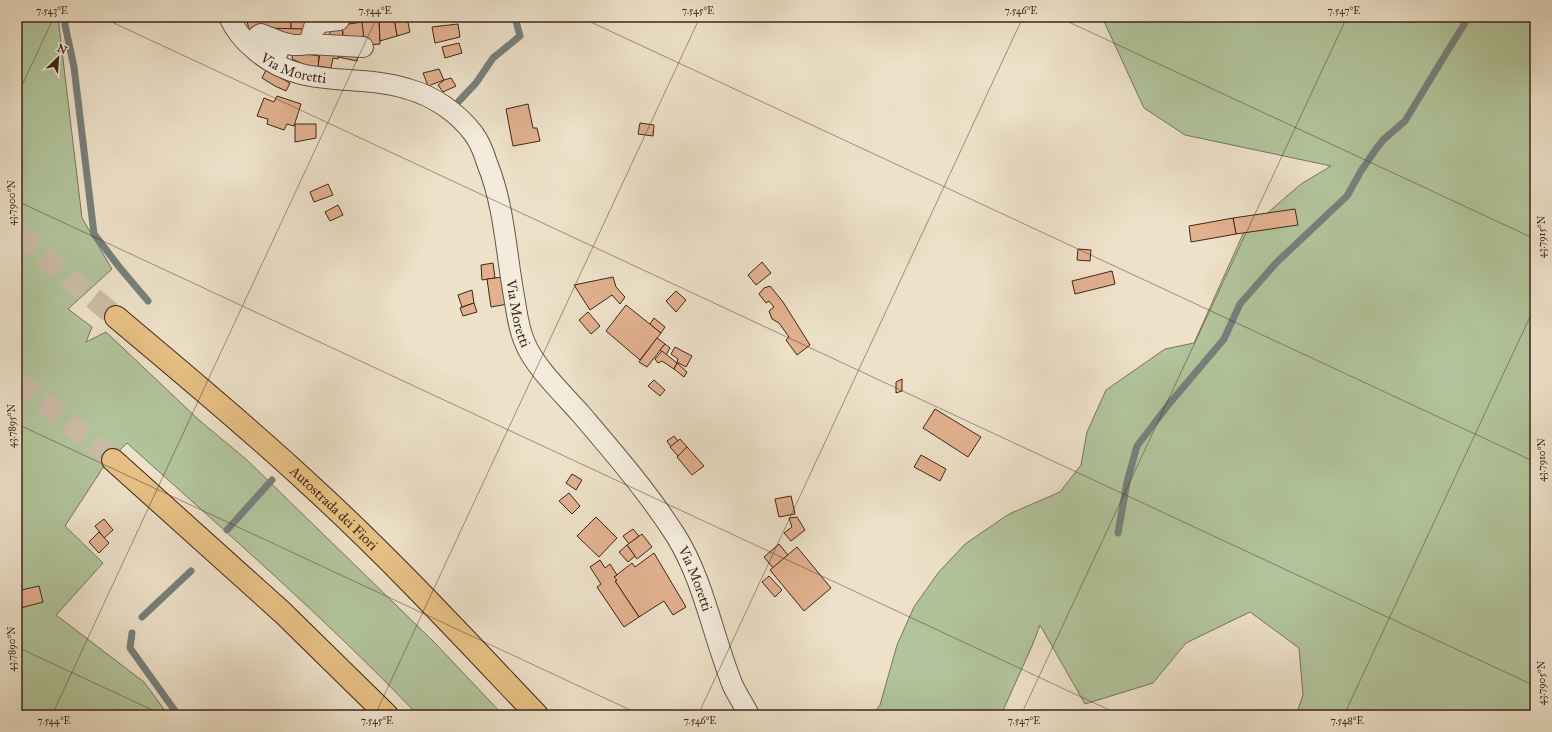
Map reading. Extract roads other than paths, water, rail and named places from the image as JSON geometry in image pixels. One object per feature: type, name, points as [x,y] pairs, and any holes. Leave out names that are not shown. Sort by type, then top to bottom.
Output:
[{"type":"highway","name":"Autostrada dei Fiori","points":[[116,317],[238,420],[311,485],[398,569],[537,715]]},
{"type":"highway","points":[[113,460],[283,613],[387,715]]},
{"type":"street","name":"Via Moretti","points":[[229,17],[239,35],[261,56],[279,67],[302,76],[329,80],[380,83],[408,88],[430,97],[449,108],[475,135],[491,172],[499,202],[505,229],[510,279],[524,343],[532,357],[657,507],[677,538],[691,564],[734,687],[749,715]]},
{"type":"street","points":[[310,77],[258,36],[261,34],[281,42],[300,45],[322,28],[363,48]]},
{"type":"waterway","points":[[65,17],[65,25],[74,67],[94,234],[148,301]]},
{"type":"waterway","points":[[459,101],[476,83],[493,58],[520,36],[516,21],[518,17]]},
{"type":"waterway","points":[[1118,533],[1127,482],[1137,446],[1169,404],[1224,339],[1240,304],[1276,263],[1347,196],[1361,171],[1376,149],[1383,140],[1405,121],[1465,23],[1466,17]]},
{"type":"waterway","points":[[227,530],[272,480]]},
{"type":"waterway","points":[[142,617],[191,571]]},
{"type":"waterway","points":[[132,633],[130,648],[178,715]]},
{"type":"tunnel","points":[[17,235],[116,317]]},
{"type":"tunnel","points":[[17,381],[113,460]]}]
